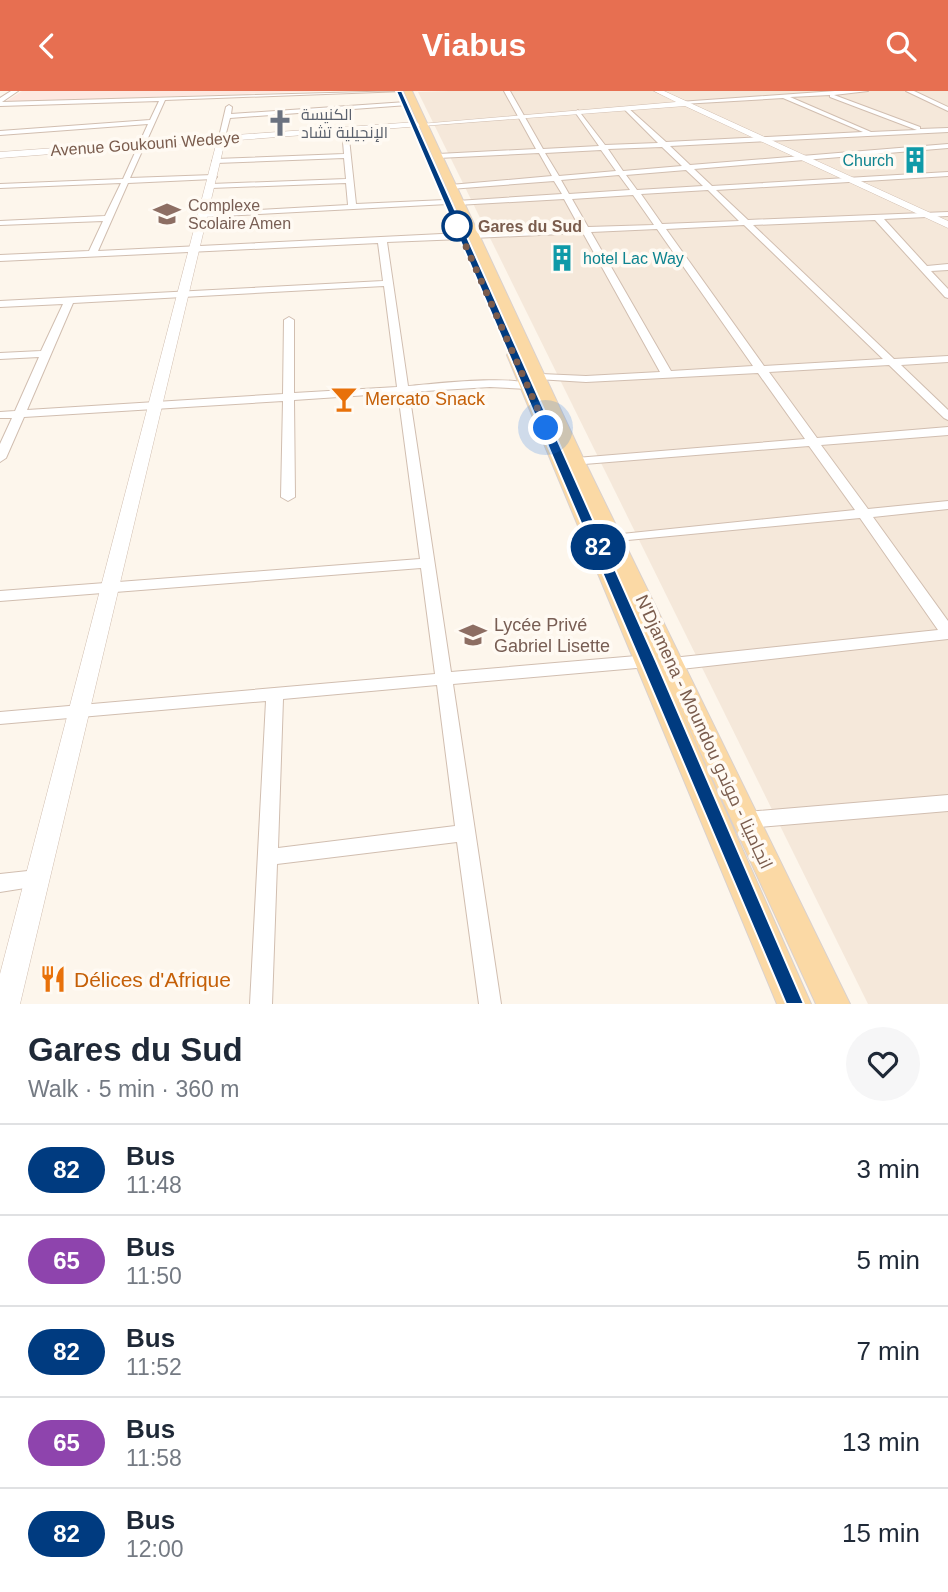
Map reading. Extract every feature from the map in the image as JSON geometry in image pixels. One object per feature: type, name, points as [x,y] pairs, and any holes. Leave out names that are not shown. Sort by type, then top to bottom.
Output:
[{"type":"main road","name":"N'Djamena - Moundou انجامينا - موندو","points":[[400,91],[420,123],[467,236],[535,381],[660,662],[746,820],[833,1004]]},
{"type":"main road","points":[[408,91],[420,123],[438,156],[452,197]]},
{"type":"main road","name":"N'Djamena - Moundou انجامينا - موندو","points":[[535,381],[612,539],[794,1004]]},
{"type":"street","points":[[0,103],[15,91]]},
{"type":"street","points":[[0,103],[400,91]]},
{"type":"street","points":[[507,91],[667,374]]},
{"type":"street","points":[[658,91],[948,225]]},
{"type":"street","points":[[769,91],[872,134]]},
{"type":"street","points":[[522,115],[866,91]]},
{"type":"street","points":[[909,91],[948,109]]},
{"type":"street","points":[[823,92],[926,131]]},
{"type":"street","points":[[6,1004],[232,97]]},
{"type":"street","points":[[92,254],[163,99]]},
{"type":"street","points":[[228,116],[406,104]]},
{"type":"street","points":[[522,115],[684,104]]},
{"type":"street","points":[[339,109],[344,129],[352,208]]},
{"type":"street","points":[[627,109],[750,223],[948,416]]},
{"type":"street","points":[[0,718],[446,678],[660,662],[948,633],[579,112]]},
{"type":"street","points":[[142,113],[156,113]]},
{"type":"street","name":"Avenue Goukouni Wedeye","points":[[0,154],[522,115]]},
{"type":"street","points":[[0,133],[152,122]]},
{"type":"street","points":[[438,156],[948,130]]},
{"type":"street","points":[[203,215],[352,208],[452,197],[556,179],[948,146]]},
{"type":"street","points":[[0,186],[213,175],[347,156]]},
{"type":"street","points":[[452,197],[567,197],[948,174]]},
{"type":"street","points":[[213,175],[350,181]]},
{"type":"street","points":[[0,258],[948,214]]},
{"type":"street","points":[[877,217],[948,295]]},
{"type":"street","points":[[0,223],[108,218]]},
{"type":"street","points":[[382,240],[490,1004]]},
{"type":"street","points":[[925,269],[948,267]]},
{"type":"street","points":[[0,304],[389,283]]},
{"type":"street","points":[[0,459],[69,300]]},
{"type":"street","points":[[288,497],[289,320]]},
{"type":"street","points":[[0,356],[45,354]]},
{"type":"street","points":[[0,415],[535,381],[948,359]]},
{"type":"street","points":[[576,462],[948,431]]},
{"type":"street","points":[[612,539],[948,505]]},
{"type":"street","points":[[0,596],[428,563]]},
{"type":"street","points":[[261,1004],[275,694]]},
{"type":"street","points":[[746,820],[948,803]]},
{"type":"street","points":[[268,857],[465,833]]},
{"type":"street","points":[[0,883],[37,879]]},
{"type":"shaded area","points":[[22,91],[329,91],[5,102]]},
{"type":"shaded area","points":[[948,91],[948,1004],[868,1004],[418,92]]},
{"type":"bus line","name":"82","points":[[399,91],[416,124],[445,202],[524,375],[794,1004]]},
{"type":"place","name":"الكنيسة الإنجيلية تشاد","points":[[280,123]]},
{"type":"place","name":"Church","points":[[915,160]]},
{"type":"place","name":"Complexe Scolaire Amen","points":[[167,214]]},
{"type":"place","name":"Gares du Sud","points":[[457,226]]},
{"type":"place","name":"hotel Lac Way","points":[[562,258]]},
{"type":"place","name":"Mercato Snack","points":[[344,399]]},
{"type":"place","name":"Lycée Privé Gabriel Lisette","points":[[473,635]]},
{"type":"place","name":"Délices d'Afrique","points":[[53,979]]},
{"type":"route","points":[[457,226],[454,219],[546,428]]}]
